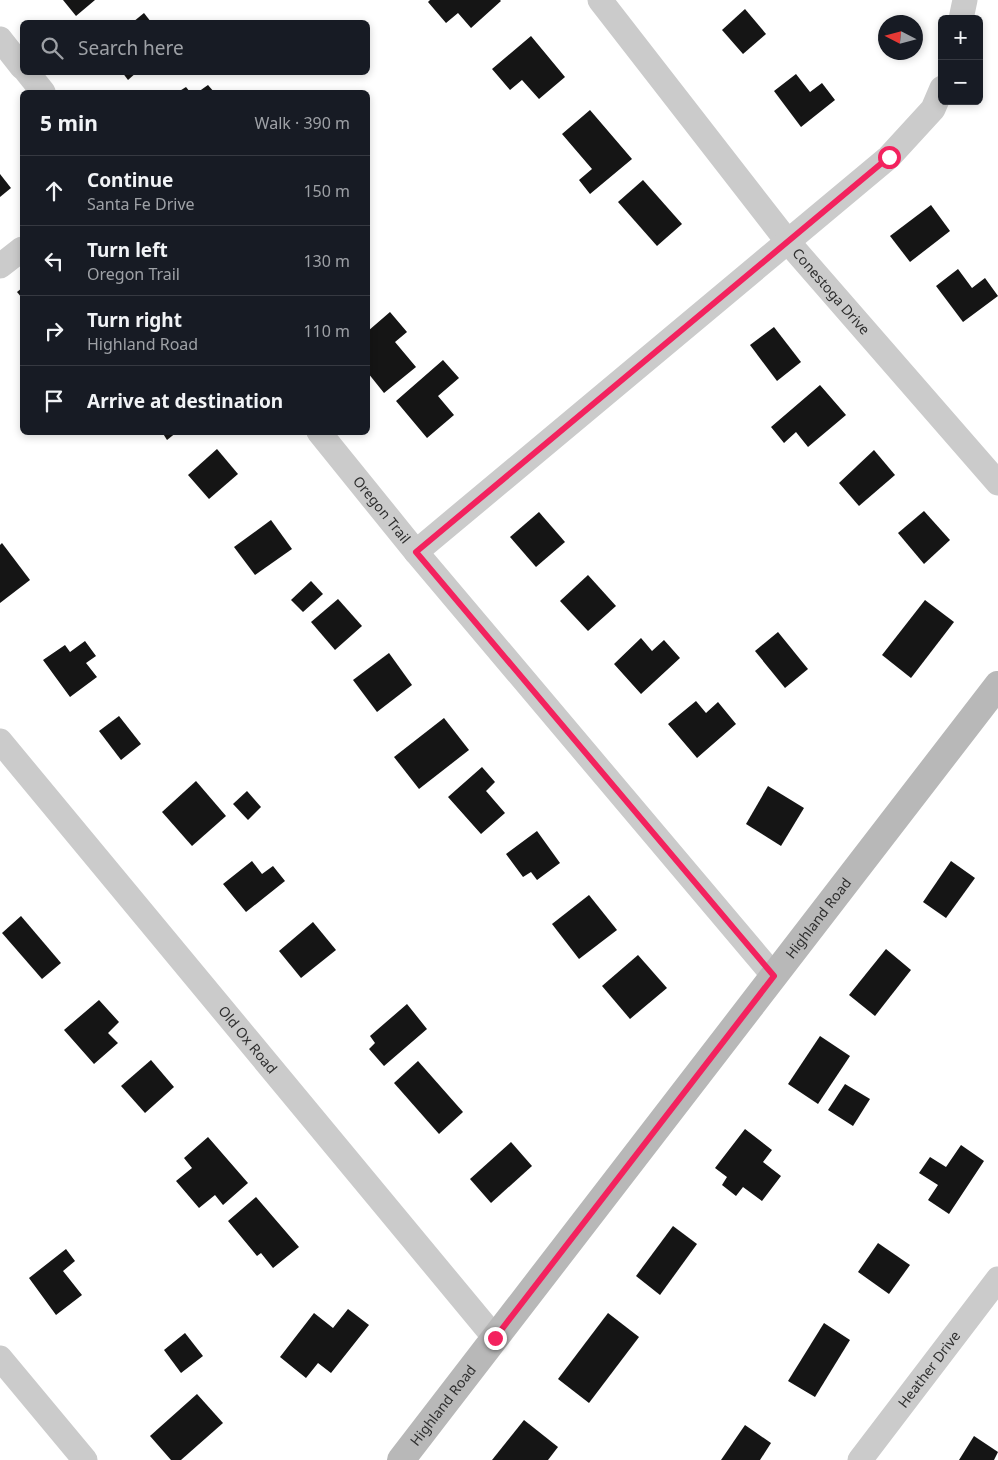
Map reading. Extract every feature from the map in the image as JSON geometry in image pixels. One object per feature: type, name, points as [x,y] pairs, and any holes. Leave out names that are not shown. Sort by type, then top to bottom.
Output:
[{"type":"street","name":"Conestoga Drive","points":[[600,0],[788,242],[998,482]]},
{"type":"street","points":[[963,15],[965,0]]},
{"type":"street","points":[[0,39],[20,64]]},
{"type":"street","points":[[30,75],[42,90]]},
{"type":"street","points":[[416,552],[889,157],[933,109],[938,97]]},
{"type":"street","points":[[0,266],[20,251]]},
{"type":"street","name":"Oregon Trail","points":[[322,435],[416,552],[774,976]]},
{"type":"street","name":"Highland Road","points":[[401,1460],[998,685]]},
{"type":"street","name":"Old Ox Road","points":[[0,741],[495,1338]]},
{"type":"street","name":"Heather Drive","points":[[860,1460],[998,1279]]},
{"type":"street","points":[[0,1358],[85,1460]]},
{"type":"building","points":[[63,0],[95,0],[76,16]]},
{"type":"building","points":[[430,0],[501,1],[471,28],[458,13],[446,23],[428,2]]},
{"type":"building","points":[[745,9],[766,34],[743,54],[722,30]]},
{"type":"building","points":[[144,13],[149,20],[135,20]]},
{"type":"building","points":[[531,36],[565,77],[539,99],[522,80],[510,90],[492,69]]},
{"type":"building","points":[[796,74],[810,92],[822,83],[835,100],[801,127],[774,91]]},
{"type":"building","points":[[124,75],[134,75],[128,80]]},
{"type":"building","points":[[208,85],[212,90],[201,90]]},
{"type":"building","points":[[590,110],[632,159],[590,194],[579,180],[592,169],[562,134]]},
{"type":"building","points":[[0,174],[11,188],[0,197]]},
{"type":"building","points":[[643,180],[682,224],[657,246],[618,202]]},
{"type":"building","points":[[931,205],[950,231],[910,262],[890,236]]},
{"type":"building","points":[[958,269],[972,288],[985,278],[998,296],[963,322],[936,286]]},
{"type":"building","points":[[390,312],[407,332],[395,342],[416,367],[384,393],[370,376],[370,329]]},
{"type":"building","points":[[774,327],[801,362],[777,381],[750,345]]},
{"type":"building","points":[[443,360],[459,378],[438,396],[454,415],[427,438],[396,401]]},
{"type":"building","points":[[820,385],[846,415],[808,447],[796,432],[784,443],[771,427]]},
{"type":"building","points":[[164,435],[173,435],[167,440]]},
{"type":"building","points":[[217,449],[238,474],[209,499],[188,475]]},
{"type":"building","points":[[874,450],[895,475],[859,506],[839,483]]},
{"type":"building","points":[[924,511],[950,540],[924,564],[898,533]]},
{"type":"building","points":[[539,512],[565,542],[536,567],[510,537]]},
{"type":"building","points":[[271,520],[292,549],[255,575],[234,547]]},
{"type":"building","points":[[2,543],[30,580],[0,603],[0,545]]},
{"type":"building","points":[[588,575],[616,606],[588,631],[560,601]]},
{"type":"building","points":[[311,581],[323,594],[303,612],[291,600]]},
{"type":"building","points":[[338,599],[362,626],[335,650],[311,622]]},
{"type":"building","points":[[925,600],[954,622],[911,678],[882,655]]},
{"type":"building","points":[[778,632],[808,669],[785,688],[755,651]]},
{"type":"building","points":[[641,638],[652,651],[664,640],[680,658],[641,694],[614,664]]},
{"type":"building","points":[[85,641],[96,656],[86,663],[97,677],[70,697],[43,660],[65,645],[70,652]]},
{"type":"building","points":[[389,653],[412,685],[377,712],[353,680]]},
{"type":"building","points":[[696,701],[706,713],[718,702],[736,724],[697,758],[668,724]]},
{"type":"building","points":[[119,716],[141,744],[121,760],[99,731]]},
{"type":"building","points":[[444,718],[469,750],[419,789],[394,757]]},
{"type":"building","points":[[482,767],[495,782],[486,791],[505,813],[481,834],[448,797]]},
{"type":"building","points":[[196,781],[226,816],[192,846],[162,812]]},
{"type":"building","points":[[768,786],[804,808],[781,846],[746,824]]},
{"type":"building","points":[[247,791],[261,807],[248,820],[233,804]]},
{"type":"building","points":[[537,831],[560,863],[537,880],[531,872],[523,877],[506,854]]},
{"type":"building","points":[[252,861],[262,874],[273,866],[285,881],[246,912],[223,884]]},
{"type":"building","points":[[951,861],[975,878],[946,918],[923,902]]},
{"type":"building","points":[[589,895],[617,930],[579,959],[552,924]]},
{"type":"building","points":[[21,916],[61,963],[42,979],[2,933]]},
{"type":"building","points":[[313,922],[336,950],[301,978],[279,951]]},
{"type":"building","points":[[886,949],[911,970],[875,1016],[849,995]]},
{"type":"building","points":[[638,955],[667,988],[630,1019],[602,986]]},
{"type":"building","points":[[99,1000],[119,1022],[108,1033],[118,1043],[94,1064],[64,1030]]},
{"type":"building","points":[[407,1004],[427,1029],[384,1066],[369,1049],[375,1043],[370,1036]]},
{"type":"building","points":[[820,1036],[850,1056],[818,1104],[788,1084]]},
{"type":"building","points":[[151,1060],[174,1087],[145,1113],[121,1086]]},
{"type":"building","points":[[418,1061],[463,1112],[439,1134],[394,1083]]},
{"type":"building","points":[[845,1084],[870,1099],[853,1126],[828,1110]]},
{"type":"building","points":[[745,1129],[772,1150],[763,1162],[781,1176],[762,1201],[743,1187],[736,1196],[722,1185],[727,1177],[715,1168]]},
{"type":"building","points":[[208,1137],[248,1183],[223,1205],[215,1195],[199,1208],[176,1181],[192,1168],[184,1158]]},
{"type":"building","points":[[511,1142],[532,1166],[491,1203],[470,1179]]},
{"type":"building","points":[[961,1145],[984,1161],[949,1214],[928,1200],[938,1185],[919,1173],[930,1157],[946,1167]]},
{"type":"building","points":[[256,1197],[299,1247],[273,1268],[261,1253],[257,1256],[228,1221]]},
{"type":"building","points":[[673,1226],[697,1244],[660,1295],[636,1276]]},
{"type":"building","points":[[878,1243],[910,1265],[889,1294],[858,1272]]},
{"type":"building","points":[[66,1249],[75,1261],[63,1271],[82,1295],[56,1315],[29,1278]]},
{"type":"building","points":[[348,1309],[369,1325],[331,1373],[318,1363],[306,1378],[280,1357],[314,1313],[333,1328]]},
{"type":"building","points":[[608,1313],[639,1337],[589,1403],[558,1379]]},
{"type":"building","points":[[824,1323],[850,1340],[815,1397],[788,1381]]},
{"type":"building","points":[[185,1333],[203,1356],[181,1373],[164,1350]]},
{"type":"building","points":[[197,1394],[223,1423],[181,1460],[171,1460],[150,1436]]},
{"type":"building","points":[[524,1420],[558,1447],[548,1460],[492,1460]]},
{"type":"building","points":[[745,1425],[771,1443],[760,1460],[721,1460]]},
{"type":"building","points":[[974,1436],[998,1452],[994,1460],[959,1460]]},
{"type":"route","points":[[495,1338],[774,976],[416,552],[889,157]]}]
